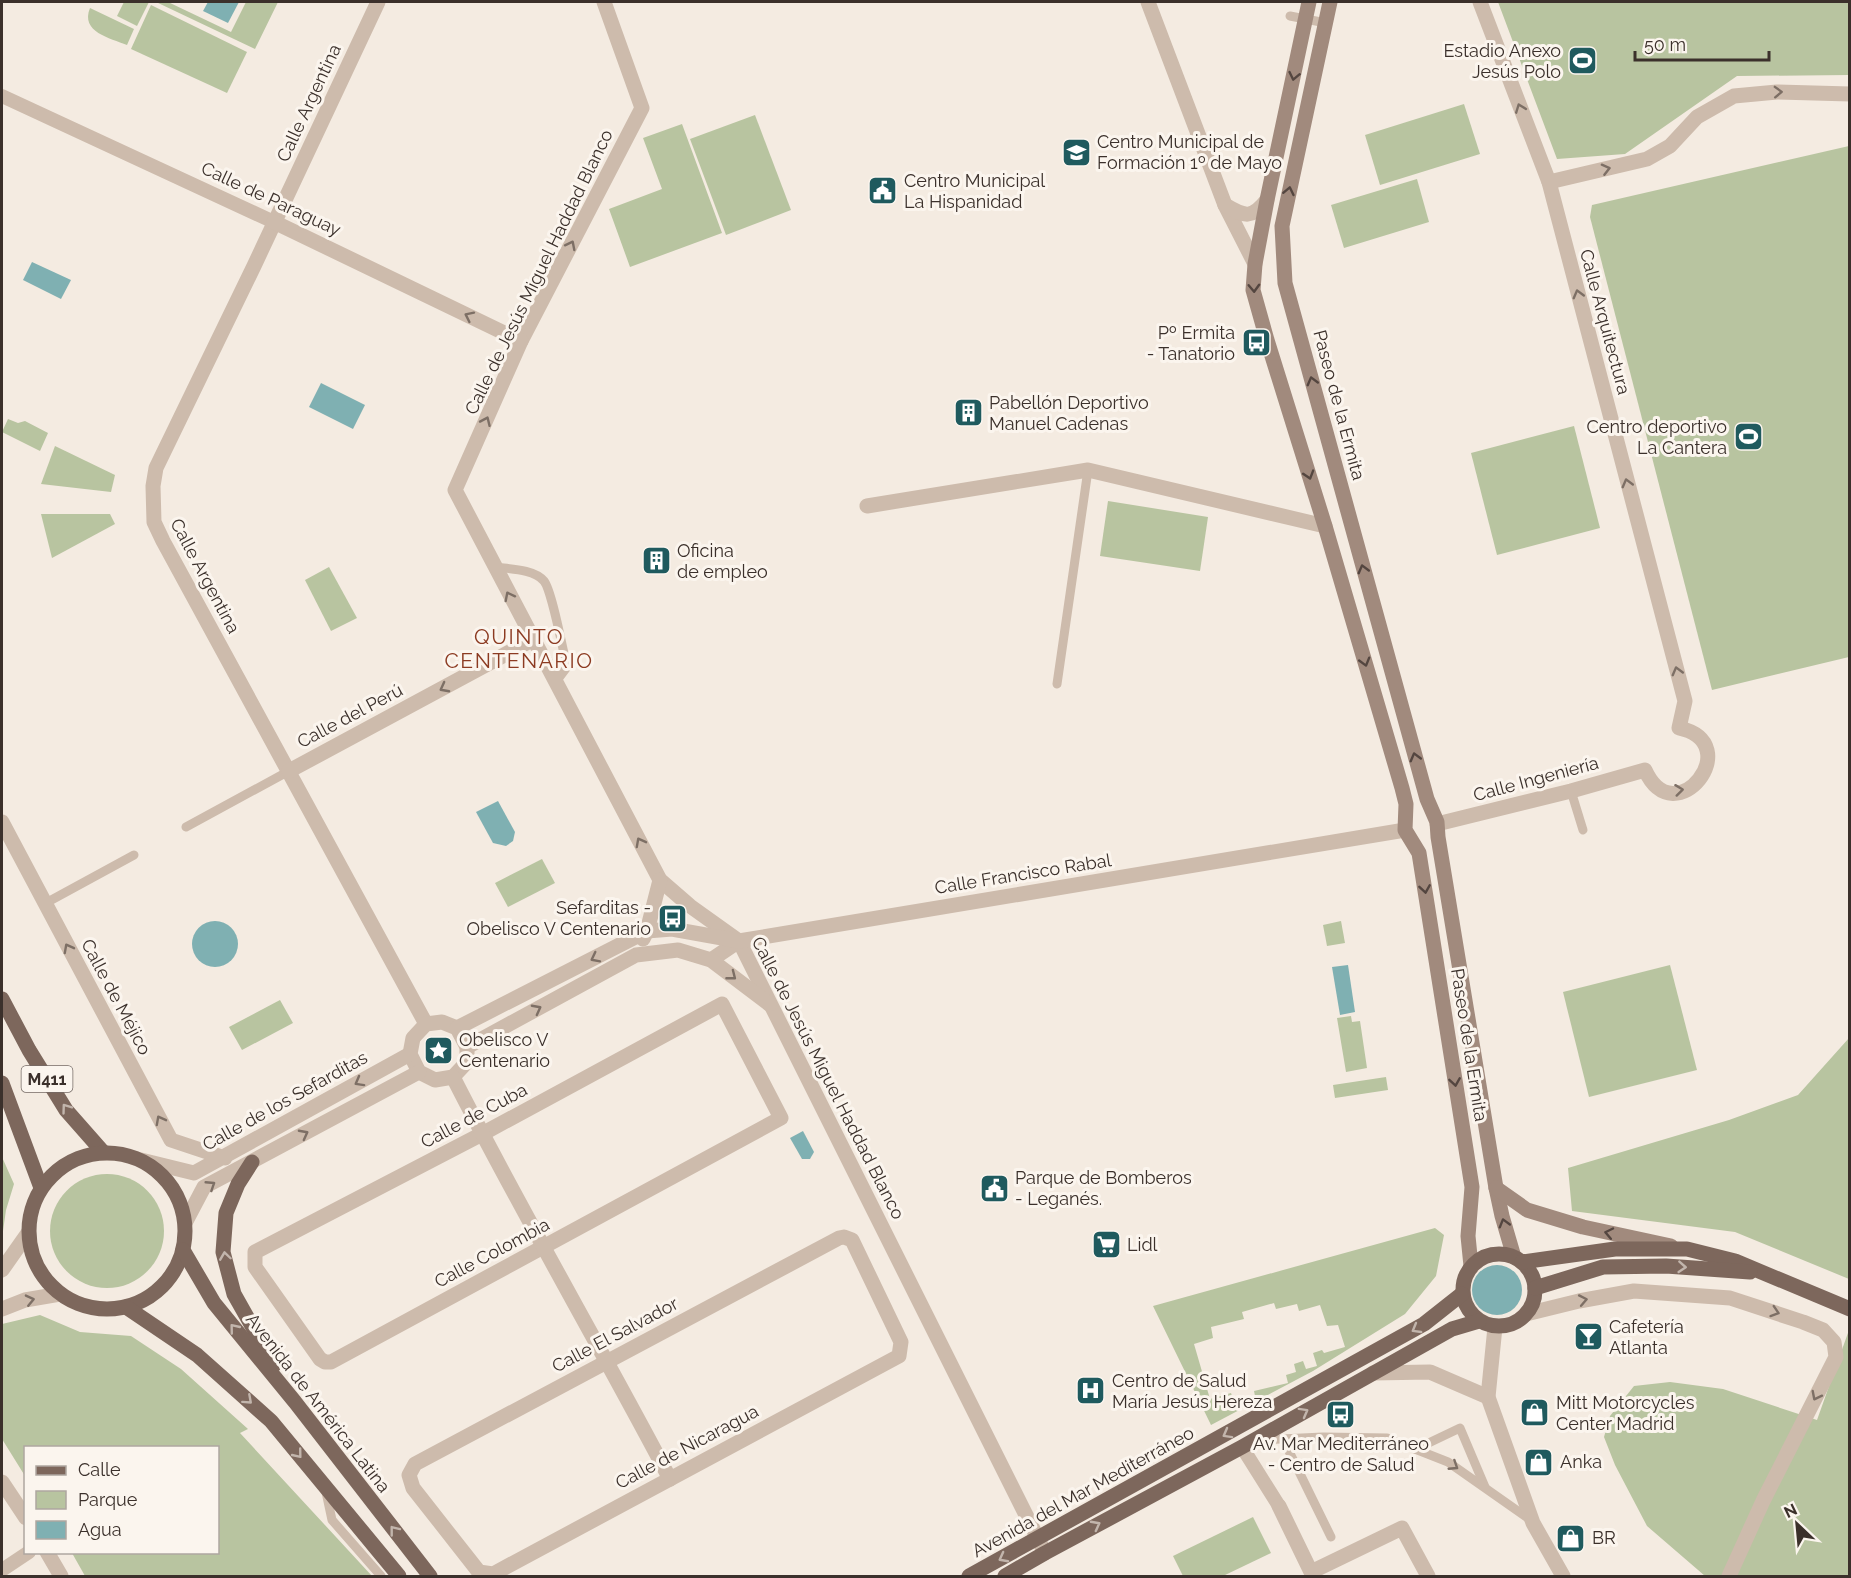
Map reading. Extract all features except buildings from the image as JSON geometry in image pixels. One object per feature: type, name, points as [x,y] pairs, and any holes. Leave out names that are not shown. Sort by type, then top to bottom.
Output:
[{"type":"main road","name":"Paseo de la Ermita","points":[[1309,2],[1267,200],[1253,290],[1402,789],[1406,804],[1406,828],[1419,853],[1472,1187],[1468,1236],[1472,1266]]},
{"type":"main road","name":"Paseo de la Ermita","points":[[1330,2],[1282,226],[1285,283],[1426,799],[1435,822],[1496,1188],[1502,1216],[1518,1260]]},
{"type":"main road","points":[[1422,808],[1435,822],[1435,833],[1427,840],[1416,841],[1406,828],[1412,811],[1417,809],[1422,808]]},
{"type":"main road","name":"M411","points":[[2,999],[29,1050],[66,1110],[104,1152]]},
{"type":"main road","points":[[2,1083],[41,1188]]},
{"type":"main road","points":[[104,1152],[123,1154],[141,1160],[162,1175],[178,1197],[185,1223],[183,1250],[175,1269],[163,1286],[146,1299],[126,1307],[103,1310],[80,1305],[60,1294],[43,1278],[32,1256],[28,1233],[31,1210],[41,1188],[57,1170],[79,1157],[104,1152]]},
{"type":"main road","points":[[252,1162],[238,1184],[226,1213],[223,1252],[234,1294],[295,1402]]},
{"type":"main road","points":[[1496,1188],[1527,1210],[1583,1227],[1735,1261],[1850,1309]]},
{"type":"main road","points":[[1518,1260],[1615,1249],[1687,1249]]},
{"type":"main road","name":"Avenida de América Latina","points":[[183,1250],[214,1303],[295,1402],[430,1576]]},
{"type":"main road","points":[[1503,1254],[1518,1260],[1529,1269],[1535,1288],[1532,1306],[1517,1322],[1506,1326],[1495,1327],[1479,1321],[1471,1314],[1462,1294],[1466,1274],[1480,1259],[1491,1255],[1503,1254]]},
{"type":"main road","points":[[1535,1288],[1603,1267],[1666,1266],[1765,1273]]},
{"type":"main road","name":"Avenida del Mar Mediterráneo","points":[[1005,1576],[1021,1572],[1041,1546],[1424,1324],[1462,1294]]},
{"type":"main road","points":[[126,1307],[197,1355],[272,1421],[399,1576]]},
{"type":"main road","name":"Avenida del Mar Mediterráneo","points":[[969,1576],[1041,1546],[1248,1444],[1452,1329],[1479,1321]]},
{"type":"street","name":"Calle Argentina","points":[[378,2],[156,468],[152,504],[154,522],[163,541],[426,1024]]},
{"type":"street","name":"Calle de Jesús Miguel Haddad Blanco","points":[[604,2],[642,108],[521,341],[455,490],[660,880],[690,906],[739,941],[1041,1546]]},
{"type":"street","points":[[1148,2],[1225,205],[1256,264]]},
{"type":"street","name":"Calle Arquitectura","points":[[1480,2],[1549,183],[1684,701],[1679,728],[1695,735],[1705,747],[1708,762],[1702,778],[1688,790],[1671,792],[1654,785],[1645,770]]},
{"type":"street","points":[[1549,183],[1647,159],[1670,146],[1698,117],[1734,96],[1777,92],[1850,94]]},
{"type":"street","name":"Calle de Paraguay","points":[[2,96],[274,222],[521,341]]},
{"type":"street","points":[[1225,205],[1242,215],[1254,213],[1267,200]]},
{"type":"street","points":[[867,506],[1088,471],[1325,526]]},
{"type":"street","name":"Calle del Perú","points":[[289,771],[532,640]]},
{"type":"street","name":"Calle Ingeniería","points":[[1435,822],[1571,791],[1645,770]]},
{"type":"street","name":"Calle de Méjico","points":[[2,822],[171,1140],[225,1158]]},
{"type":"street","name":"Calle Francisco Rabal","points":[[647,931],[672,929],[739,941],[1406,828]]},
{"type":"street","points":[[630,959],[647,931],[660,880]]},
{"type":"street","points":[[457,1028],[647,931]]},
{"type":"street","points":[[711,960],[739,941]]},
{"type":"street","points":[[467,1047],[636,955],[678,951],[711,960],[771,1006]]},
{"type":"street","name":"Calle Colombia","points":[[255,1267],[320,1359],[331,1362],[781,1118],[722,1004]]},
{"type":"street","name":"Calle de Cuba","points":[[255,1267],[255,1252],[482,1134],[722,1004]]},
{"type":"street","points":[[442,1022],[457,1028],[467,1047],[467,1062],[453,1077],[435,1080],[419,1072],[410,1053],[414,1038],[426,1024],[442,1022]]},
{"type":"street","name":"Calle de los Sefarditas","points":[[141,1160],[194,1173],[225,1158],[410,1053]]},
{"type":"street","name":"Calle de los Sefarditas","points":[[185,1223],[204,1187],[419,1072]]},
{"type":"street","points":[[453,1077],[543,1248],[608,1361],[670,1479]]},
{"type":"street","points":[[2,1270],[28,1233]]},
{"type":"street","name":"Calle de Nicaragua","points":[[478,1572],[493,1574],[899,1356],[901,1342],[852,1240],[844,1237]]},
{"type":"street","name":"Calle El Salvador","points":[[478,1572],[413,1488],[409,1475],[415,1464],[844,1237]]},
{"type":"street","points":[[1526,1314],[1634,1291],[1730,1298],[1823,1330],[1834,1342],[1836,1357],[1763,1501],[1730,1576]]},
{"type":"street","points":[[2,1309],[25,1300],[60,1294]]},
{"type":"street","points":[[1495,1327],[1488,1397],[1533,1522],[1563,1576]]},
{"type":"street","name":"Avenida del Mar Mediterráneo","points":[[1373,1373],[1430,1372],[1488,1397]]},
{"type":"street","points":[[1248,1444],[1312,1574],[1402,1528],[1428,1576]]},
{"type":"street","points":[[2,1482],[24,1515]]},
{"type":"street","points":[[2,1570],[26,1554]]},
{"type":"street","points":[[48,1554],[61,1576]]},
{"type":"lane","points":[[1290,16],[1326,23]]},
{"type":"lane","points":[[1057,684],[1088,471]]},
{"type":"lane","points":[[495,567],[530,573],[543,580],[549,593],[567,667],[555,683]]},
{"type":"lane","name":"Calle del Perú","points":[[186,827],[289,771]]},
{"type":"lane","points":[[1571,791],[1583,830]]},
{"type":"lane","points":[[44,904],[134,855]]},
{"type":"lane","points":[[1416,1449],[1460,1428],[1485,1487]]},
{"type":"lane","points":[[1248,1444],[1323,1437],[1387,1438],[1448,1462],[1533,1522]]},
{"type":"lane","points":[[1283,1439],[1331,1537]]},
{"type":"lane","points":[[325,1486],[332,1520],[381,1576]]},
{"type":"green space","points":[[124,2],[149,2],[137,26],[117,16]]},
{"type":"green space","points":[[156,2],[168,2],[231,32],[246,2],[278,2],[255,49]]},
{"type":"green space","points":[[1498,2],[1849,2],[1849,75],[1737,76],[1625,154],[1557,159]]},
{"type":"green space","points":[[151,5],[247,52],[227,93],[131,49]]},
{"type":"green space","points":[[90,8],[134,29],[127,45],[105,37],[93,28],[89,23]]},
{"type":"green space","points":[[1464,104],[1480,154],[1380,185],[1365,135]]},
{"type":"green space","points":[[755,115],[791,210],[726,235],[690,139]]},
{"type":"green space","points":[[682,124],[722,233],[630,267],[609,209],[662,189],[643,138]]},
{"type":"green space","name":"Centro deportivo La Cantera","points":[[1849,146],[1849,657],[1712,690],[1590,217],[1592,205]]},
{"type":"green space","points":[[1417,179],[1429,222],[1344,248],[1331,205]]},
{"type":"green space","points":[[8,419],[18,423],[25,421],[48,433],[40,451],[2,432]]},
{"type":"green space","points":[[1574,426],[1600,528],[1497,555],[1471,453]]},
{"type":"green space","points":[[55,446],[115,475],[111,492],[41,484]]},
{"type":"green space","points":[[1108,501],[1208,517],[1200,571],[1100,556]]},
{"type":"green space","points":[[41,514],[110,514],[115,524],[52,558]]},
{"type":"green space","points":[[329,567],[357,618],[331,631],[305,580]]},
{"type":"green space","points":[[542,859],[555,883],[508,907],[495,883]]},
{"type":"green space","points":[[1341,921],[1345,943],[1327,946],[1323,925]]},
{"type":"green space","points":[[1670,965],[1697,1070],[1589,1097],[1563,992]]},
{"type":"green space","points":[[280,1000],[293,1023],[242,1050],[229,1027]]},
{"type":"green space","points":[[1351,1016],[1352,1022],[1360,1021],[1367,1068],[1346,1072],[1337,1018]]},
{"type":"green space","points":[[1849,1038],[1849,1279],[1735,1232],[1572,1211],[1568,1168],[1729,1120],[1798,1095]]},
{"type":"green space","points":[[1386,1077],[1388,1090],[1335,1098],[1333,1085]]},
{"type":"green space","points":[[2,1157],[14,1184],[6,1210],[2,1238]]},
{"type":"green space","points":[[107,1174],[129,1178],[148,1190],[160,1209],[164,1231],[160,1253],[148,1272],[129,1284],[107,1288],[85,1284],[66,1272],[54,1253],[50,1231],[54,1209],[66,1190],[85,1178]]},
{"type":"green space","points":[[1435,1228],[1444,1235],[1436,1276],[1405,1314],[1313,1371],[1211,1425],[1153,1306]],"holes":[[[1274,1303],[1276,1309],[1297,1304],[1299,1311],[1320,1305],[1327,1326],[1338,1325],[1345,1347],[1324,1353],[1322,1350],[1313,1353],[1317,1366],[1306,1369],[1303,1361],[1294,1364],[1296,1372],[1286,1375],[1288,1383],[1254,1391],[1255,1396],[1234,1402],[1231,1393],[1210,1399],[1194,1344],[1213,1338],[1211,1327],[1244,1319],[1242,1312]]]},
{"type":"green space","points":[[40,1315],[80,1332],[131,1336],[181,1369],[248,1429],[240,1433],[372,1576],[85,1576],[73,1554],[219,1554],[219,1446],[24,1446],[24,1474],[2,1439],[2,1324]]},
{"type":"green space","points":[[1849,1330],[1849,1576],[1705,1576],[1647,1526],[1615,1465],[1604,1437],[1610,1416],[1634,1386],[1670,1382],[1723,1389],[1817,1420]]},
{"type":"green space","points":[[1253,1517],[1271,1553],[1223,1576],[1183,1576],[1173,1556]]},
{"type":"water","points":[[208,2],[239,2],[228,23],[203,11]]},
{"type":"water","points":[[32,262],[71,280],[61,299],[23,280]]},
{"type":"water","points":[[321,383],[365,405],[353,429],[309,407]]},
{"type":"water","points":[[498,801],[515,832],[513,841],[506,846],[493,843],[476,812]]},
{"type":"water","points":[[215,921],[224,922],[232,927],[237,935],[237,953],[232,961],[224,966],[215,967],[206,966],[198,961],[193,953],[192,944],[193,935],[198,927],[206,922]]},
{"type":"water","points":[[1348,965],[1355,1012],[1340,1015],[1332,967]]},
{"type":"water","points":[[803,1131],[814,1152],[810,1159],[802,1159],[790,1138]]},
{"type":"water","points":[[1497,1265],[1511,1269],[1518,1276],[1522,1290],[1518,1304],[1511,1311],[1497,1315],[1483,1311],[1476,1304],[1472,1290],[1476,1276],[1483,1269]]},
{"type":"place","name":"Estadio Anexo Jesús Polo","points":[[1582,61]]},
{"type":"place","name":"Centro Municipal de Formación 1º de Mayo","points":[[1076,152]]},
{"type":"place","name":"Centro Municipal La Hispanidad","points":[[883,191]]},
{"type":"place","name":"Pº Ermita - Tanatorio","points":[[1256,343]]},
{"type":"place","name":"Pabellón Deportivo Manuel Cadenas","points":[[968,413]]},
{"type":"place","name":"Centro deportivo La Cantera","points":[[1748,437]]},
{"type":"place","name":"Oficina de empleo","points":[[656,561]]},
{"type":"place","name":"Sefarditas - Obelisco V Centenario","points":[[672,918]]},
{"type":"place","name":"Obelisco V Centenario","points":[[438,1050]]},
{"type":"place","name":"Parque de Bomberos - Leganés.","points":[[994,1188]]},
{"type":"place","name":"Lidl","points":[[1106,1245]]},
{"type":"place","name":"Cafetería Atlanta","points":[[1588,1337]]},
{"type":"place","name":"Centro de Salud María Jesús Hereza","points":[[1091,1391]]},
{"type":"place","name":"Mitt Motorcycles Center Madrid","points":[[1535,1413]]},
{"type":"place","name":"Av. Mar Mediterráneo - Centro de Salud","points":[[1341,1415]]},
{"type":"place","name":"Anka","points":[[1539,1462]]},
{"type":"place","name":"BR","points":[[1571,1538]]},
{"type":"district","name":"QUINTO CENTENARIO","points":[[519,649]]}]
